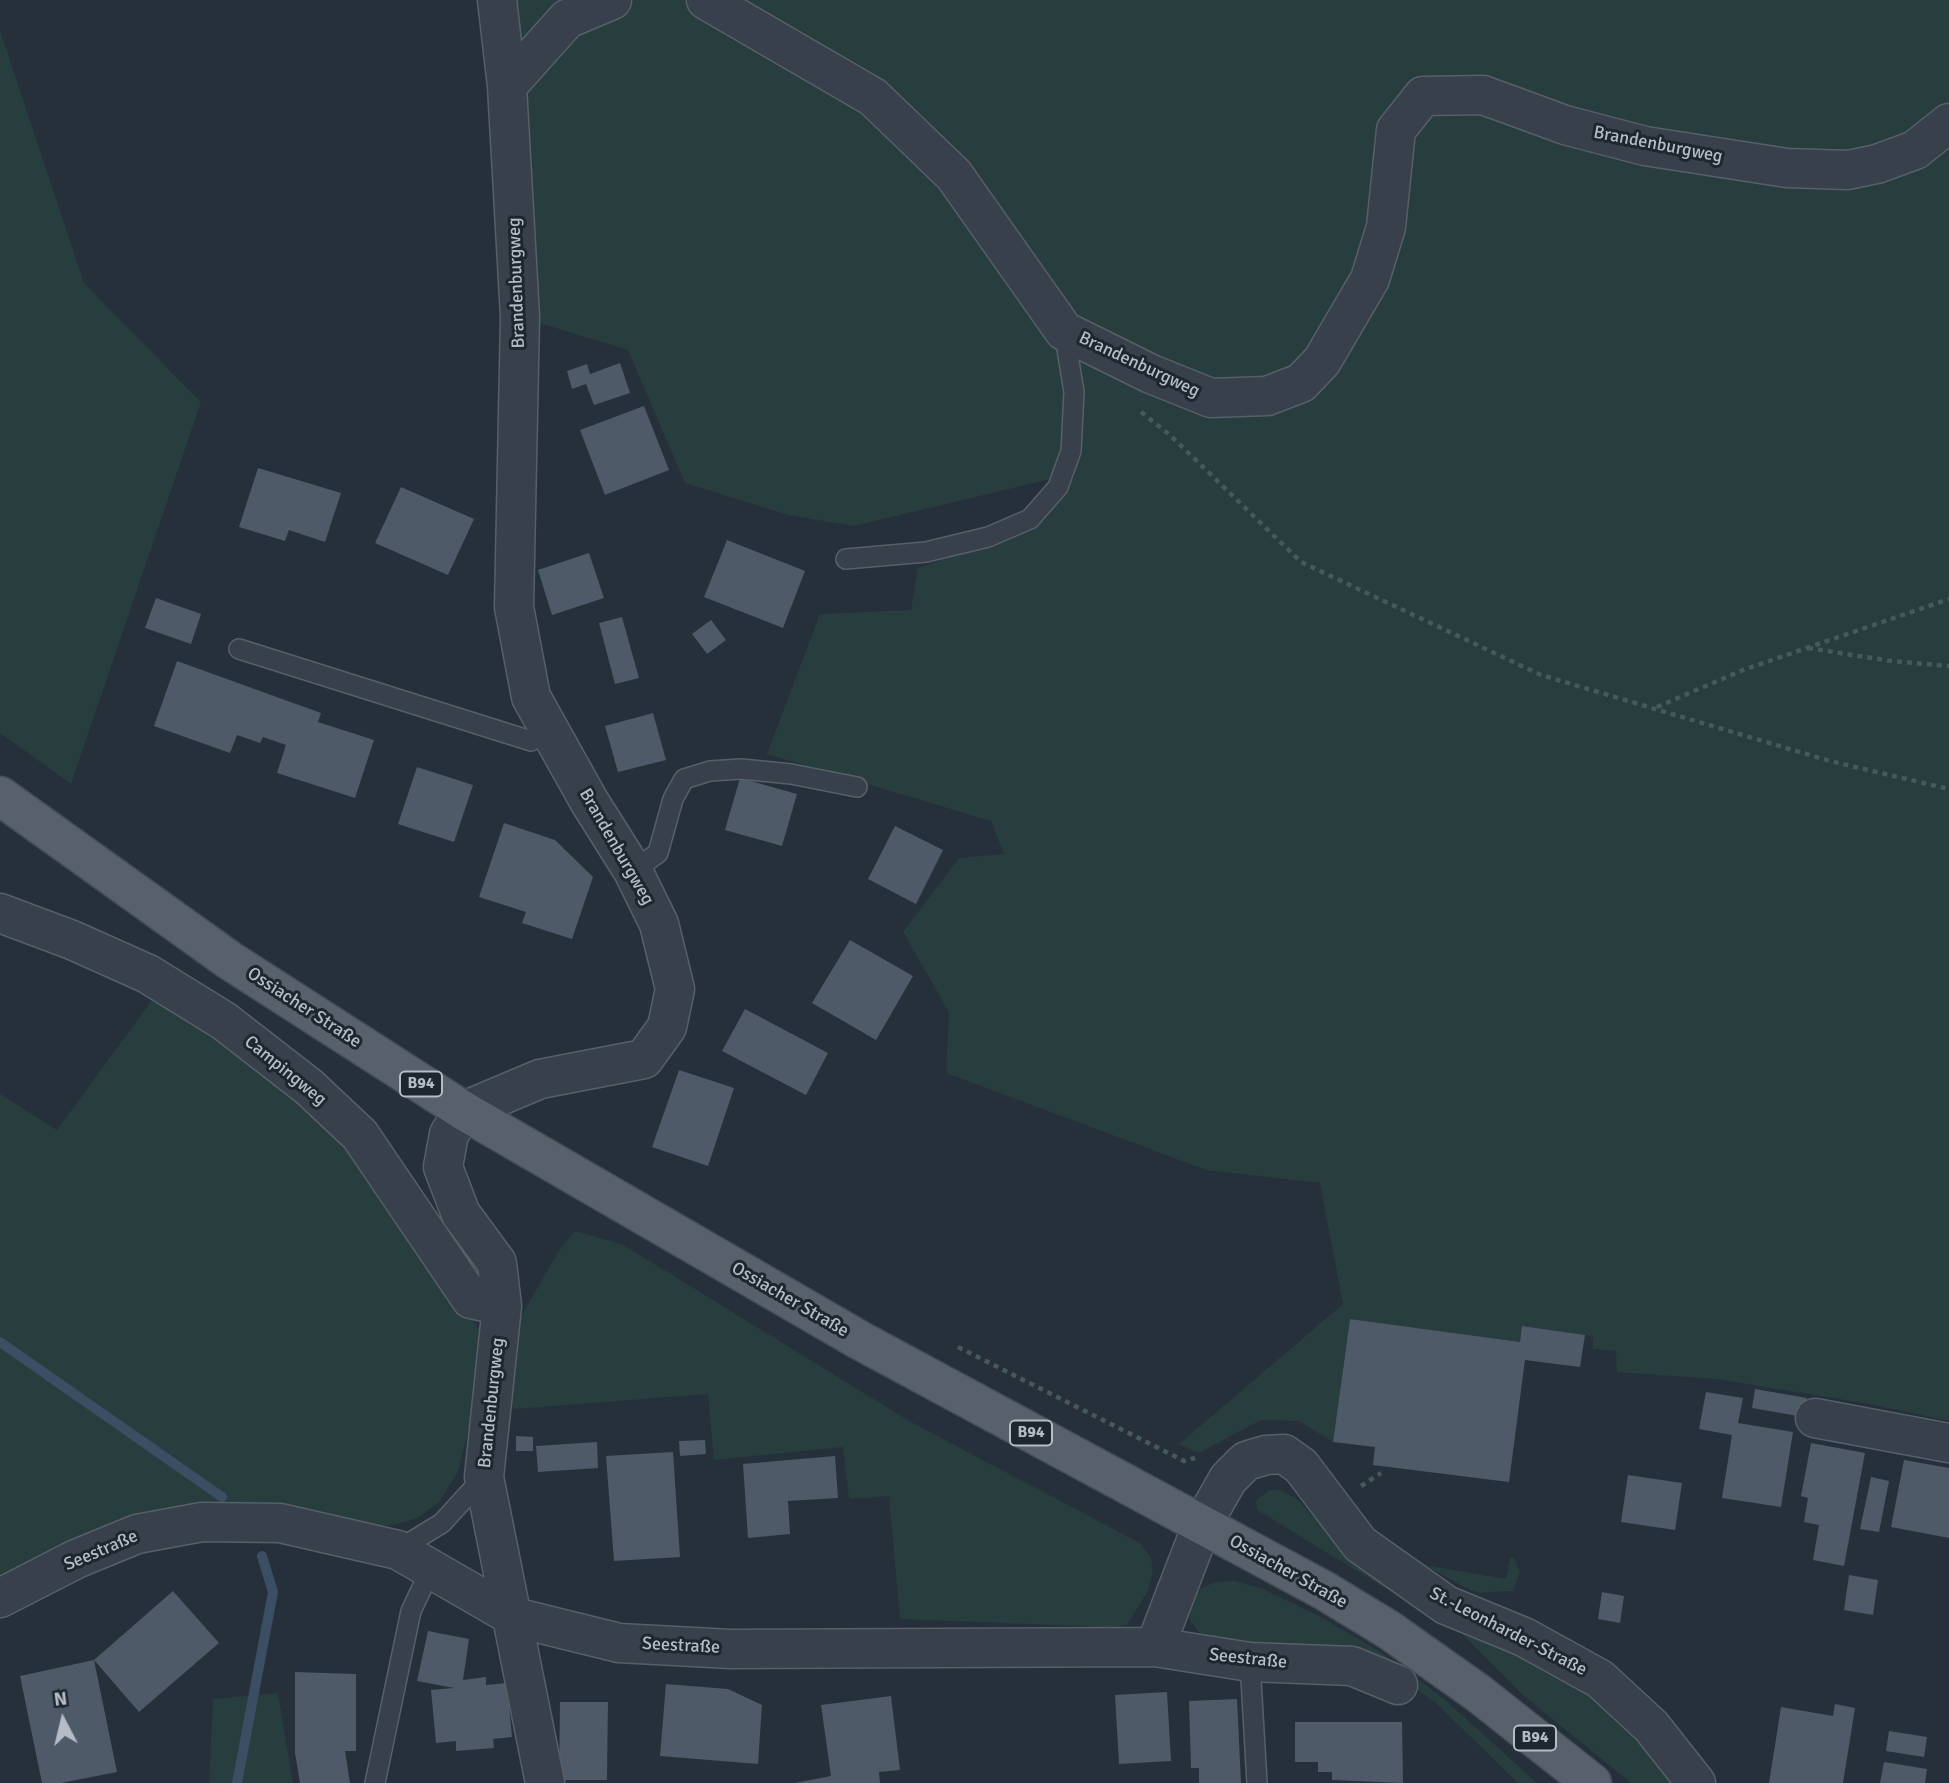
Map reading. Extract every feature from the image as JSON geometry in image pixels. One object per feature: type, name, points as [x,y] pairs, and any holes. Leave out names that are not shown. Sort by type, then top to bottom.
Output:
[{"type":"main road","name":"Ossiacher Straße","points":[[0,796],[229,960],[464,1111],[861,1341],[1325,1591],[1389,1630],[1478,1693],[1592,1783]]},
{"type":"street","name":"Brandenburgweg","points":[[497,0],[508,86],[520,317],[514,607],[531,697],[589,801],[633,871],[659,924],[675,989],[667,1027],[644,1059],[540,1079],[464,1111],[449,1134],[443,1167],[461,1214],[497,1263],[502,1306],[484,1477],[545,1783]]},
{"type":"street","points":[[508,86],[567,19],[612,0]]},
{"type":"street","name":"Brandenburgweg","points":[[706,0],[873,97],[954,175],[1064,331],[1151,374],[1211,398],[1267,396],[1301,383],[1322,361],[1370,279],[1386,226],[1396,131],[1423,96],[1483,95],[1565,125],[1645,146],[1787,168],[1848,170],[1877,164],[1915,150],[1949,123]]},
{"type":"street","name":"Campingweg","points":[[0,913],[72,940],[148,975],[224,1021],[298,1079],[360,1135],[471,1299],[502,1306]]},
{"type":"street","points":[[1815,1418],[1949,1443]]},
{"type":"street","name":"St.-Leonharder-Straße","points":[[1154,1647],[1202,1525],[1228,1479],[1247,1461],[1266,1455],[1283,1454],[1301,1466],[1360,1544],[1446,1605],[1524,1637],[1600,1679],[1651,1726],[1696,1783]]},
{"type":"street","name":"Seestraße","points":[[0,1598],[76,1559],[136,1534],[202,1522],[279,1523],[398,1550],[514,1617],[619,1643],[730,1649],[1154,1647],[1250,1662],[1352,1667],[1398,1685]]},
{"type":"lane","points":[[846,559],[926,552],[988,537],[1030,519],[1058,486],[1071,451],[1074,392],[1064,331]]},
{"type":"lane","points":[[239,649],[531,741],[550,730]]},
{"type":"lane","points":[[633,871],[658,853],[673,799],[684,779],[710,771],[741,769],[791,774],[857,787]]},
{"type":"lane","points":[[398,1550],[442,1523],[484,1477]]},
{"type":"lane","points":[[375,1783],[411,1611],[431,1569]]},
{"type":"lane","points":[[1250,1662],[1257,1783]]},
{"type":"path","points":[[1139,411],[1170,435],[1301,562],[1541,675],[1830,761],[1949,789]]},
{"type":"path","points":[[1656,708],[1743,670],[1949,599]]},
{"type":"path","points":[[1807,648],[1891,661],[1949,666]]},
{"type":"path","points":[[950,1343],[1184,1461],[1199,1458]]},
{"type":"green space","points":[[493,0],[1949,0],[1949,1421],[1869,1404],[1716,1379],[1617,1372],[1616,1351],[1593,1349],[1593,1336],[1522,1326],[1520,1342],[1350,1319],[1333,1442],[1299,1421],[1261,1420],[1199,1453],[1179,1444],[1343,1304],[1320,1183],[1206,1170],[946,1073],[949,1012],[903,932],[959,858],[1004,854],[991,821],[767,754],[820,614],[911,610],[918,568],[1034,529],[1065,495],[1076,473],[854,526],[788,515],[685,483],[628,350],[520,317]]},
{"type":"green space","points":[[0,30],[84,283],[201,402],[71,784],[0,733]]},
{"type":"green space","points":[[157,993],[333,1123],[389,1194],[479,1329],[485,1350],[482,1374],[458,1472],[439,1502],[417,1518],[394,1525],[364,1526],[258,1503],[180,1508],[0,1586],[0,1094],[57,1130]]},
{"type":"green space","points":[[575,1231],[622,1244],[911,1422],[1140,1543],[1151,1558],[1153,1571],[1148,1591],[1127,1625],[1110,1627],[900,1619],[889,1496],[849,1499],[843,1447],[714,1460],[708,1394],[515,1409],[504,1400],[521,1316],[560,1249]]},
{"type":"green space","points":[[1269,1490],[1281,1490],[1297,1499],[1351,1557],[1403,1599],[1257,1510],[1256,1501]]},
{"type":"green space","points":[[1510,1557],[1514,1558],[1520,1571],[1513,1591],[1479,1593],[1425,1565],[1506,1579]]},
{"type":"green space","points":[[1235,1581],[1263,1589],[1321,1617],[1382,1653],[1443,1698],[1537,1783],[1518,1783],[1436,1703],[1359,1650],[1206,1642],[1189,1619],[1190,1604],[1201,1588],[1216,1582]]},
{"type":"green space","points":[[1460,1632],[1565,1675],[1601,1701],[1676,1783],[1631,1783],[1523,1695]]},
{"type":"green space","points":[[278,1693],[293,1783],[209,1783],[213,1699]]},
{"type":"building","points":[[620,363],[630,393],[594,405],[586,384],[572,389],[567,371],[587,364],[590,374]]},
{"type":"building","points":[[644,406],[669,470],[605,495],[580,430]]},
{"type":"building","points":[[258,468],[341,493],[325,542],[289,530],[285,541],[239,527]]},
{"type":"building","points":[[401,487],[474,519],[448,575],[375,543]]},
{"type":"building","points":[[727,540],[805,571],[783,628],[704,597]]},
{"type":"building","points":[[589,553],[604,598],[552,615],[538,570]]},
{"type":"building","points":[[156,598],[201,614],[191,644],[145,628]]},
{"type":"building","points":[[622,617],[639,678],[615,684],[599,623]]},
{"type":"building","points":[[711,620],[726,640],[707,654],[692,634]]},
{"type":"building","points":[[177,661],[321,713],[318,722],[374,740],[355,798],[277,773],[286,745],[263,737],[260,743],[237,735],[230,753],[154,726]]},
{"type":"building","points":[[653,713],[666,760],[618,772],[605,726]]},
{"type":"building","points":[[417,767],[473,785],[454,842],[398,824]]},
{"type":"building","points":[[740,778],[797,794],[782,846],[725,830]]},
{"type":"building","points":[[504,823],[555,840],[593,877],[572,939],[522,923],[526,912],[479,897]]},
{"type":"building","points":[[895,826],[943,850],[916,904],[868,879]]},
{"type":"building","points":[[850,940],[913,976],[876,1040],[812,1003]]},
{"type":"building","points":[[745,1009],[828,1053],[806,1095],[722,1051]]},
{"type":"building","points":[[679,1070],[734,1088],[708,1166],[652,1147]]},
{"type":"building","points":[[1350,1319],[1520,1342],[1522,1326],[1585,1335],[1580,1367],[1525,1360],[1509,1482],[1373,1465],[1375,1447],[1333,1442]]},
{"type":"building","points":[[1755,1389],[1807,1398],[1804,1417],[1752,1408]]},
{"type":"building","points":[[1706,1392],[1743,1398],[1738,1423],[1793,1432],[1781,1507],[1722,1498],[1732,1435],[1699,1429]]},
{"type":"building","points":[[516,1436],[533,1437],[533,1451],[516,1451]]},
{"type":"building","points":[[705,1440],[706,1454],[680,1456],[679,1441]]},
{"type":"building","points":[[597,1442],[598,1468],[538,1472],[536,1446]]},
{"type":"building","points":[[1811,1443],[1865,1453],[1844,1566],[1813,1560],[1819,1525],[1804,1522],[1808,1498],[1801,1496]]},
{"type":"building","points":[[673,1452],[680,1557],[614,1561],[606,1456]]},
{"type":"building","points":[[835,1456],[838,1498],[788,1501],[790,1534],[748,1538],[743,1464]]},
{"type":"building","points":[[1904,1460],[1949,1468],[1949,1538],[1891,1527]]},
{"type":"building","points":[[1628,1475],[1682,1483],[1675,1530],[1621,1522]]},
{"type":"building","points":[[1871,1477],[1889,1481],[1879,1532],[1860,1529]]},
{"type":"building","points":[[1849,1575],[1878,1580],[1873,1615],[1844,1610]]},
{"type":"building","points":[[173,1591],[219,1643],[139,1712],[94,1660]]},
{"type":"building","points":[[1602,1592],[1624,1596],[1620,1623],[1598,1619]]},
{"type":"building","points":[[428,1631],[469,1639],[463,1680],[486,1677],[486,1685],[507,1683],[512,1737],[493,1739],[494,1748],[456,1751],[456,1741],[436,1743],[431,1690],[454,1688],[417,1681]]},
{"type":"building","points":[[94,1660],[117,1772],[61,1783],[42,1783],[20,1676]]},
{"type":"building","points":[[295,1672],[356,1674],[356,1751],[345,1751],[350,1783],[300,1783],[295,1753]]},
{"type":"building","points":[[666,1684],[728,1689],[762,1705],[758,1764],[660,1756]]},
{"type":"building","points":[[1167,1692],[1171,1761],[1119,1764],[1115,1695]]},
{"type":"building","points":[[891,1696],[900,1770],[879,1772],[880,1783],[795,1783],[831,1776],[821,1705]]},
{"type":"building","points":[[1237,1699],[1241,1783],[1199,1783],[1199,1768],[1191,1768],[1189,1701]]},
{"type":"building","points":[[560,1702],[608,1702],[607,1780],[559,1780]]},
{"type":"building","points":[[1835,1704],[1855,1708],[1843,1783],[1769,1783],[1781,1707],[1833,1716]]},
{"type":"building","points":[[1295,1722],[1402,1722],[1403,1783],[1332,1780],[1332,1772],[1318,1772],[1318,1762],[1295,1762]]},
{"type":"building","points":[[1889,1731],[1927,1737],[1924,1757],[1886,1751]]},
{"type":"building","points":[[1884,1762],[1927,1769],[1925,1783],[1880,1783]]},
{"type":"waterway","points":[[0,1342],[222,1497]]},
{"type":"waterway","points":[[237,1783],[273,1592],[262,1556]]}]
